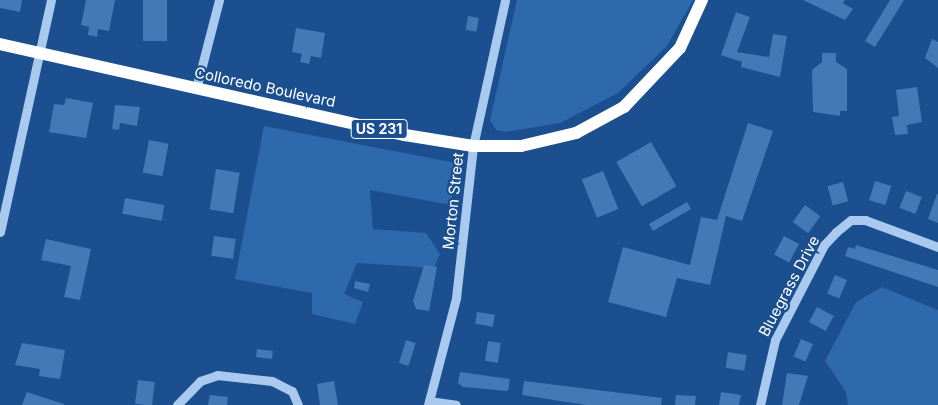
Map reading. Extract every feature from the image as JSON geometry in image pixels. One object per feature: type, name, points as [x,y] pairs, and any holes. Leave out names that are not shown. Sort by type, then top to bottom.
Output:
[{"type":"highway","name":"Colloredo Boulevard","points":[[0,44],[196,89],[473,146],[521,146],[567,135],[624,107],[680,48],[702,0]]},
{"type":"street","points":[[0,232],[52,0]]},
{"type":"street","points":[[196,89],[219,0]]},
{"type":"street","name":"Morton Street","points":[[428,403],[456,298],[473,146],[505,0]]},
{"type":"street","name":"Bluegrass Drive","points":[[760,405],[775,340],[824,245],[836,232],[851,220],[865,220],[938,247]]},
{"type":"street","points":[[177,405],[200,381],[217,375],[272,381],[292,391],[298,405]]},
{"type":"street","points":[[428,403],[456,405]]},
{"type":"shaded area","points":[[517,0],[693,0],[667,46],[618,93],[560,123],[505,132],[496,130],[490,120]]},
{"type":"shaded area","points":[[264,126],[456,163],[451,205],[370,190],[373,229],[426,233],[440,254],[434,268],[357,263],[344,294],[363,302],[355,324],[312,314],[312,293],[235,279]]},
{"type":"shaded area","points":[[882,287],[938,310],[938,405],[848,405],[846,392],[825,361],[856,302]]},
{"type":"building","points":[[0,0],[22,0],[20,12],[0,8]]},
{"type":"building","points":[[86,0],[115,0],[109,31],[98,29],[97,37],[88,35],[89,27],[81,25]]},
{"type":"building","points":[[143,0],[167,0],[167,41],[143,41]]},
{"type":"building","points":[[803,0],[845,0],[843,3],[853,9],[845,20]]},
{"type":"building","points":[[890,0],[904,0],[875,47],[865,41]]},
{"type":"building","points":[[736,12],[750,17],[737,52],[769,57],[773,34],[787,36],[780,77],[741,67],[742,62],[721,55]]},
{"type":"building","points":[[468,16],[479,18],[476,32],[466,30]]},
{"type":"building","points":[[296,28],[325,33],[321,58],[311,56],[309,64],[300,62],[302,54],[292,52]]},
{"type":"building","points":[[932,39],[938,42],[938,68],[925,58]]},
{"type":"building","points":[[822,53],[836,53],[836,62],[847,69],[847,111],[840,111],[840,116],[813,112],[812,70],[822,62]]},
{"type":"building","points":[[917,87],[922,122],[907,125],[908,134],[895,135],[892,117],[899,116],[896,90]]},
{"type":"building","points":[[66,98],[93,103],[86,138],[49,132],[54,104],[64,105]]},
{"type":"building","points":[[115,105],[140,107],[137,126],[120,123],[119,130],[112,129]]},
{"type":"building","points":[[748,123],[773,131],[742,221],[726,216],[710,285],[677,278],[666,317],[608,302],[623,247],[690,265],[701,217],[717,220]]},
{"type":"building","points":[[149,140],[169,144],[162,176],[143,172]]},
{"type":"building","points":[[651,142],[676,186],[642,206],[616,162]]},
{"type":"building","points":[[216,169],[240,173],[233,213],[210,209]]},
{"type":"building","points":[[603,171],[618,209],[597,218],[582,180]]},
{"type":"building","points":[[875,181],[891,186],[885,205],[869,200]]},
{"type":"building","points":[[843,182],[848,201],[833,205],[828,186]]},
{"type":"building","points":[[906,191],[922,197],[915,214],[900,208]]},
{"type":"building","points":[[938,194],[938,223],[928,219]]},
{"type":"building","points":[[125,198],[164,205],[162,221],[122,214]]},
{"type":"building","points":[[687,202],[691,209],[653,231],[649,224]]},
{"type":"building","points":[[805,205],[820,216],[808,233],[793,222]]},
{"type":"building","points":[[214,236],[236,239],[233,259],[211,256]]},
{"type":"building","points":[[784,236],[799,244],[789,263],[774,255]]},
{"type":"building","points":[[46,239],[91,249],[80,300],[64,297],[71,266],[41,260]]},
{"type":"building","points":[[856,245],[938,270],[938,287],[845,256],[848,247],[855,249]]},
{"type":"building","points":[[424,265],[437,267],[429,311],[416,309],[413,301]]},
{"type":"building","points":[[835,275],[847,280],[839,298],[827,293]]},
{"type":"building","points":[[355,281],[370,284],[368,292],[354,288]]},
{"type":"building","points":[[817,307],[834,316],[826,331],[809,322]]},
{"type":"building","points":[[477,312],[495,315],[493,327],[475,324]]},
{"type":"building","points":[[801,339],[813,344],[806,362],[794,356]]},
{"type":"building","points":[[406,340],[416,343],[409,366],[399,363]]},
{"type":"building","points":[[488,341],[501,343],[498,363],[485,361]]},
{"type":"building","points":[[22,343],[65,350],[60,379],[39,376],[40,369],[15,365]]},
{"type":"building","points":[[257,349],[273,351],[272,359],[256,357]]},
{"type":"building","points":[[728,352],[747,355],[744,371],[725,368]]},
{"type":"building","points":[[460,372],[510,379],[508,391],[463,387],[458,383]]},
{"type":"building","points":[[787,373],[808,376],[799,405],[782,405]]},
{"type":"building","points":[[138,380],[155,382],[152,405],[135,404]]},
{"type":"building","points":[[334,381],[338,405],[320,405],[317,384]]},
{"type":"building","points":[[524,381],[662,398],[661,405],[586,405],[522,395]]},
{"type":"building","points":[[27,392],[64,404],[64,405],[22,405]]},
{"type":"building","points":[[721,392],[741,395],[739,405],[719,405]]},
{"type":"building","points":[[210,395],[228,397],[227,405],[208,405]]},
{"type":"building","points":[[676,395],[696,396],[695,405],[675,405]]}]
